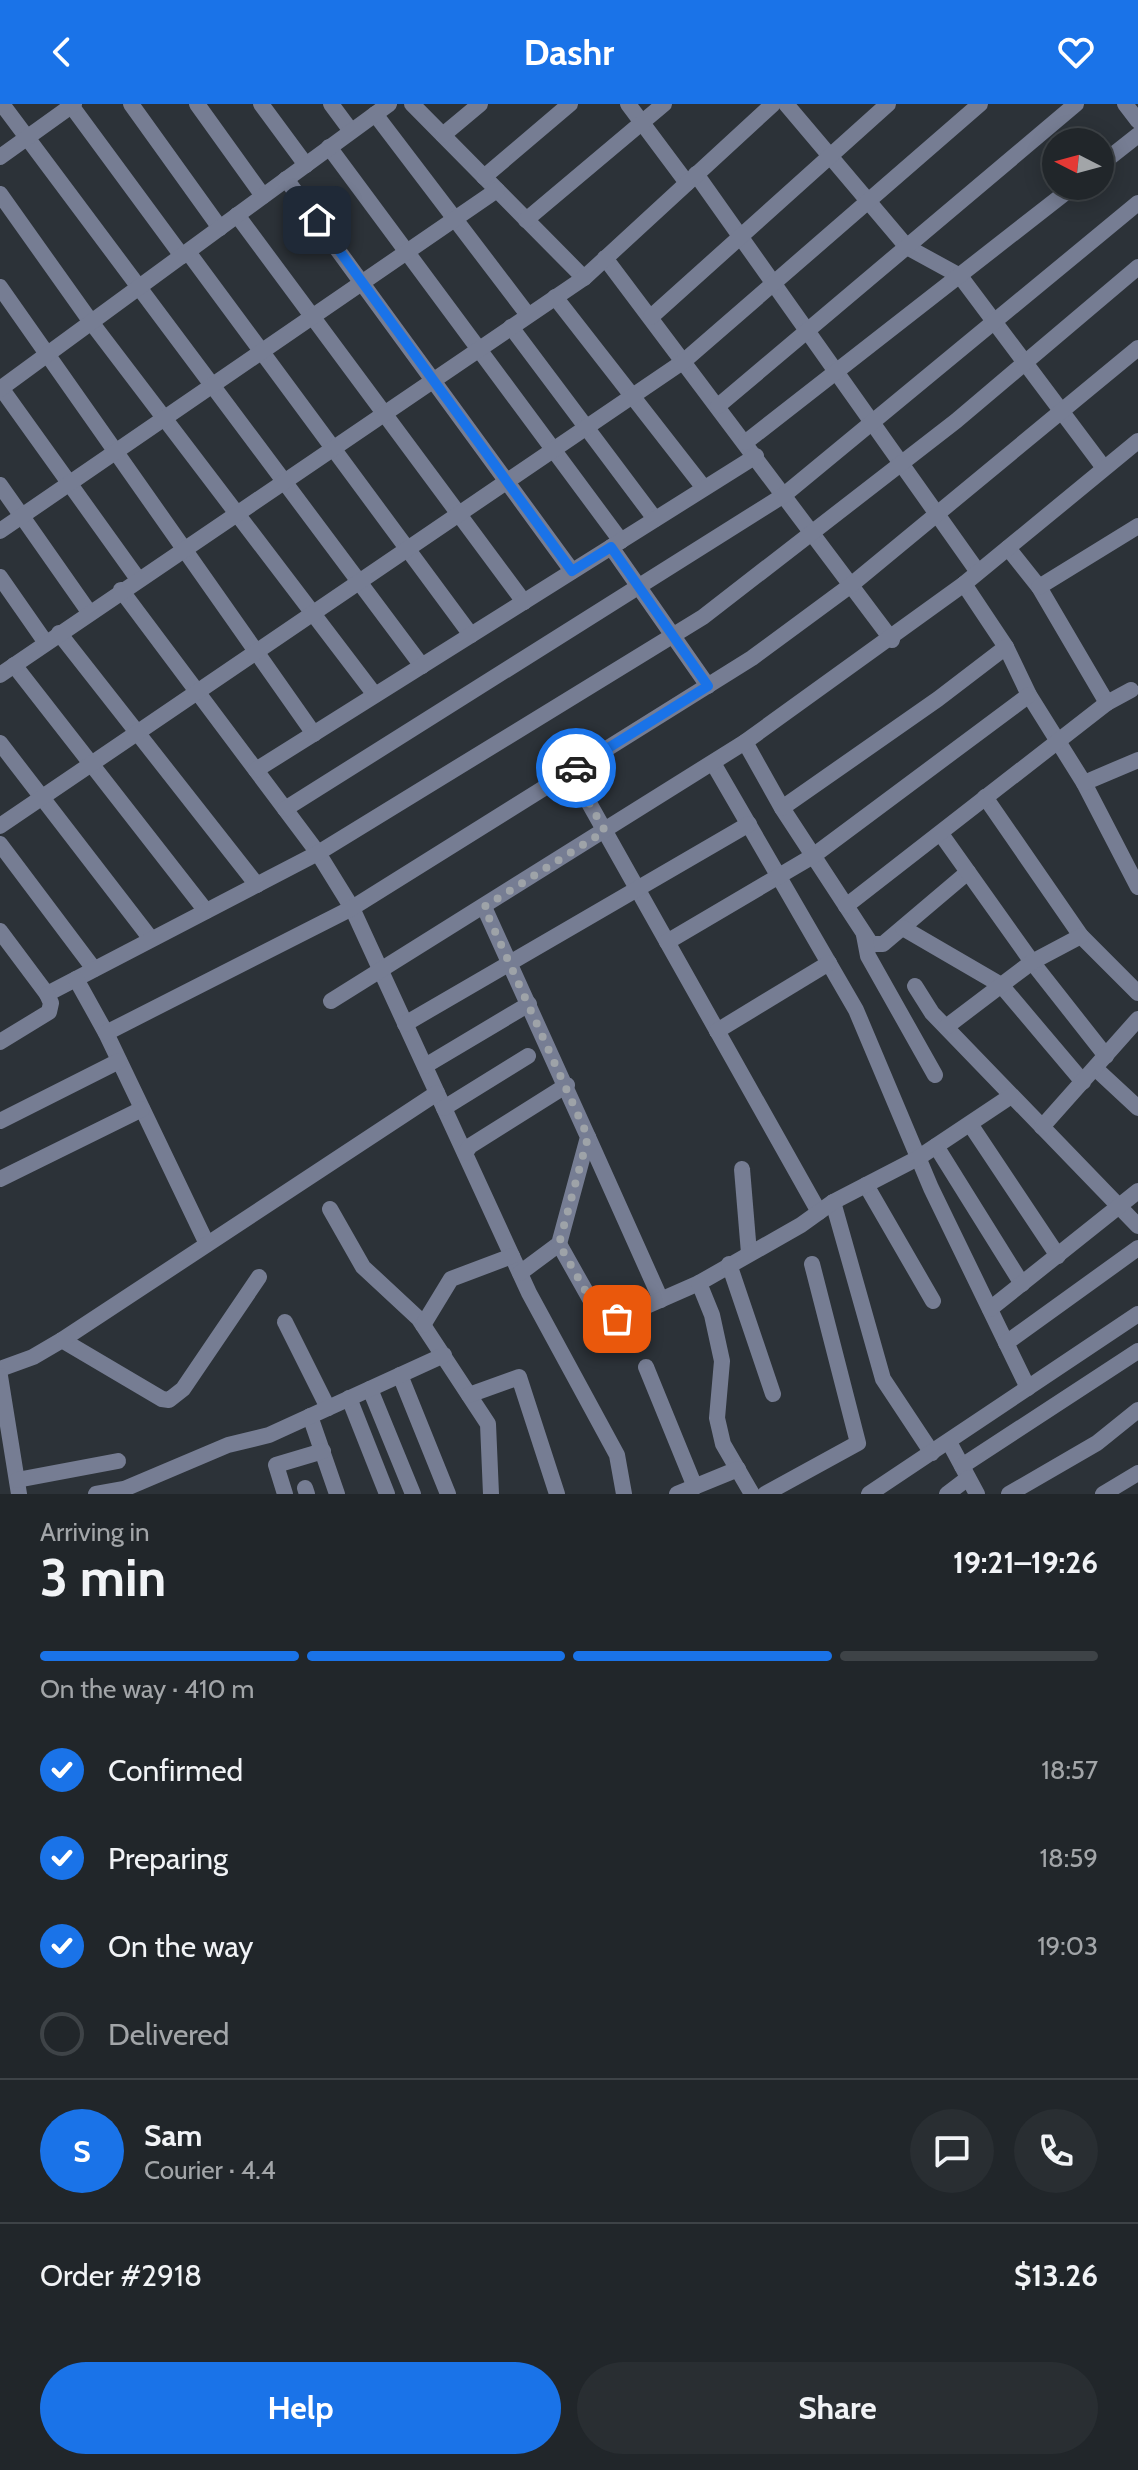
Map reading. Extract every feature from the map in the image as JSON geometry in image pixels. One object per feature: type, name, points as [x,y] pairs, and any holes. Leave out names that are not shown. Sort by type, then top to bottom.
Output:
[{"type":"street","points":[[2,104],[422,666]]},
{"type":"street","points":[[131,104],[220,228]]},
{"type":"street","points":[[197,104],[263,196]]},
{"type":"street","points":[[261,104],[306,165]]},
{"type":"street","points":[[331,104],[351,131]]},
{"type":"street","points":[[138,579],[2,383],[138,289],[389,104]]},
{"type":"street","points":[[412,104],[584,278]]},
{"type":"street","points":[[443,135],[480,104]]},
{"type":"street","points":[[484,177],[570,104]]},
{"type":"street","points":[[628,104],[740,237],[978,572]]},
{"type":"street","points":[[526,220],[664,104]]},
{"type":"street","points":[[206,911],[91,764],[4,670],[584,278],[773,104]]},
{"type":"street","points":[[786,104],[907,247],[960,276],[1104,468]]},
{"type":"street","points":[[651,317],[888,104]]},
{"type":"street","points":[[0,826],[684,361],[980,104]]},
{"type":"street","points":[[718,406],[1076,104]]},
{"type":"street","points":[[1125,104],[1138,121]]},
{"type":"street","points":[[0,157],[72,105],[262,352],[471,635]]},
{"type":"street","points":[[375,114],[528,315]]},
{"type":"street","points":[[1114,154],[1138,135]]},
{"type":"street","points":[[329,147],[553,450],[616,544],[639,587],[708,686]]},
{"type":"street","points":[[286,179],[572,571]]},
{"type":"street","points":[[0,531],[497,190]]},
{"type":"street","points":[[0,194],[91,322],[375,695]]},
{"type":"street","points":[[256,770],[704,488],[835,373],[1056,200]]},
{"type":"street","points":[[285,809],[784,495],[1138,203]]},
{"type":"street","points":[[237,215],[524,602]]},
{"type":"street","points":[[605,258],[892,640]]},
{"type":"street","points":[[47,994],[318,853],[703,617],[900,464],[1138,267]]},
{"type":"street","points":[[0,287],[314,734]]},
{"type":"street","points":[[555,297],[704,488]]},
{"type":"street","points":[[511,327],[655,519]]},
{"type":"street","points":[[106,1033],[352,908],[708,686],[851,585],[1138,348]]},
{"type":"street","points":[[331,1001],[713,763],[892,640],[1138,441]]},
{"type":"street","points":[[0,485],[89,612]]},
{"type":"street","points":[[1039,587],[1138,526]]},
{"type":"street","points":[[1008,548],[1039,587],[1107,703]]},
{"type":"street","points":[[0,577],[137,733],[257,885]]},
{"type":"street","points":[[964,584],[1006,647],[1029,695],[1084,783],[1138,887]]},
{"type":"street","points":[[121,590],[318,853],[352,908],[546,1327],[617,1455],[624,1494]]},
{"type":"street","points":[[782,808],[938,699],[1006,647]]},
{"type":"street","points":[[846,906],[1107,703],[1131,690]]},
{"type":"street","points":[[667,942],[813,856],[1029,695]]},
{"type":"street","points":[[745,742],[782,808],[871,944],[883,944],[968,872]]},
{"type":"street","points":[[0,743],[151,939]]},
{"type":"street","points":[[1084,783],[1138,760]]},
{"type":"street","points":[[713,763],[856,1010],[918,1158],[1028,1388]]},
{"type":"street","points":[[571,771],[717,1031],[826,1207],[883,1379],[932,1453]]},
{"type":"street","points":[[985,797],[1081,936],[1138,993]]},
{"type":"street","points":[[405,1024],[749,824]]},
{"type":"street","points":[[941,834],[1101,1062],[1138,1108]]},
{"type":"street","points":[[0,844],[94,969]]},
{"type":"street","points":[[484,907],[567,1085],[661,1300]]},
{"type":"street","points":[[903,928],[1001,985],[1083,1082]]},
{"type":"street","points":[[0,931],[51,1003],[49,1012],[0,1042]]},
{"type":"street","points":[[864,933],[868,956],[935,1075]]},
{"type":"street","points":[[946,1027],[1032,962],[1081,936]]},
{"type":"street","points":[[717,1031],[829,963]]},
{"type":"street","points":[[76,979],[106,1033],[207,1244]]},
{"type":"street","points":[[915,986],[946,1027],[1138,1226]]},
{"type":"street","points":[[425,1066],[529,1004]]},
{"type":"street","points":[[1042,1127],[1138,1019]]},
{"type":"street","points":[[0,1369],[33,1357],[62,1340],[207,1244],[441,1101],[528,1056]]},
{"type":"street","points":[[0,1121],[119,1061]]},
{"type":"street","points":[[465,1153],[470,1146],[567,1085]]},
{"type":"street","points":[[559,1244],[599,1315],[607,1321],[699,1283],[826,1207],[918,1158],[1011,1096]]},
{"type":"street","points":[[0,1179],[142,1109]]},
{"type":"street","points":[[970,1124],[1058,1256]]},
{"type":"street","points":[[520,1273],[559,1244],[588,1137]]},
{"type":"street","points":[[936,1146],[1022,1284]]},
{"type":"street","points":[[742,1169],[749,1253]]},
{"type":"street","points":[[866,1185],[933,1301]]},
{"type":"street","points":[[990,1309],[1138,1191]]},
{"type":"street","points":[[330,1209],[363,1267],[423,1325],[488,1424],[491,1494]]},
{"type":"street","points":[[1006,1343],[1138,1248]]},
{"type":"street","points":[[423,1325],[451,1279],[512,1256]]},
{"type":"street","points":[[729,1264],[773,1394]]},
{"type":"street","points":[[765,1494],[858,1443],[812,1264]]},
{"type":"street","points":[[62,1340],[162,1399],[169,1400],[183,1389],[259,1277]]},
{"type":"street","points":[[699,1283],[712,1315],[722,1361],[717,1418],[723,1444],[752,1494]]},
{"type":"street","points":[[869,1494],[1138,1314]]},
{"type":"street","points":[[285,1322],[328,1408]]},
{"type":"street","points":[[947,1494],[965,1472],[1138,1351]]},
{"type":"street","points":[[96,1494],[125,1492],[228,1445],[269,1435],[444,1355]]},
{"type":"street","points":[[646,1367],[695,1487]]},
{"type":"street","points":[[400,1375],[448,1494]]},
{"type":"street","points":[[0,1376],[4,1433],[18,1487],[118,1461]]},
{"type":"street","points":[[469,1395],[519,1377],[557,1494]]},
{"type":"street","points":[[370,1389],[413,1494]]},
{"type":"street","points":[[349,1398],[387,1494]]},
{"type":"street","points":[[1009,1494],[1097,1443],[1138,1410]]},
{"type":"street","points":[[310,1416],[337,1494]]},
{"type":"street","points":[[949,1442],[977,1494]]},
{"type":"street","points":[[285,1494],[276,1465],[323,1451]]},
{"type":"street","points":[[677,1494],[738,1469]]},
{"type":"street","points":[[1103,1494],[1138,1473]]},
{"type":"way so far","points":[[576,768],[571,771],[605,831],[484,907],[588,1137],[559,1244],[599,1315],[607,1321],[617,1319]]},
{"type":"route","points":[[317,220],[572,571],[611,547],[708,686],[576,768]]}]
